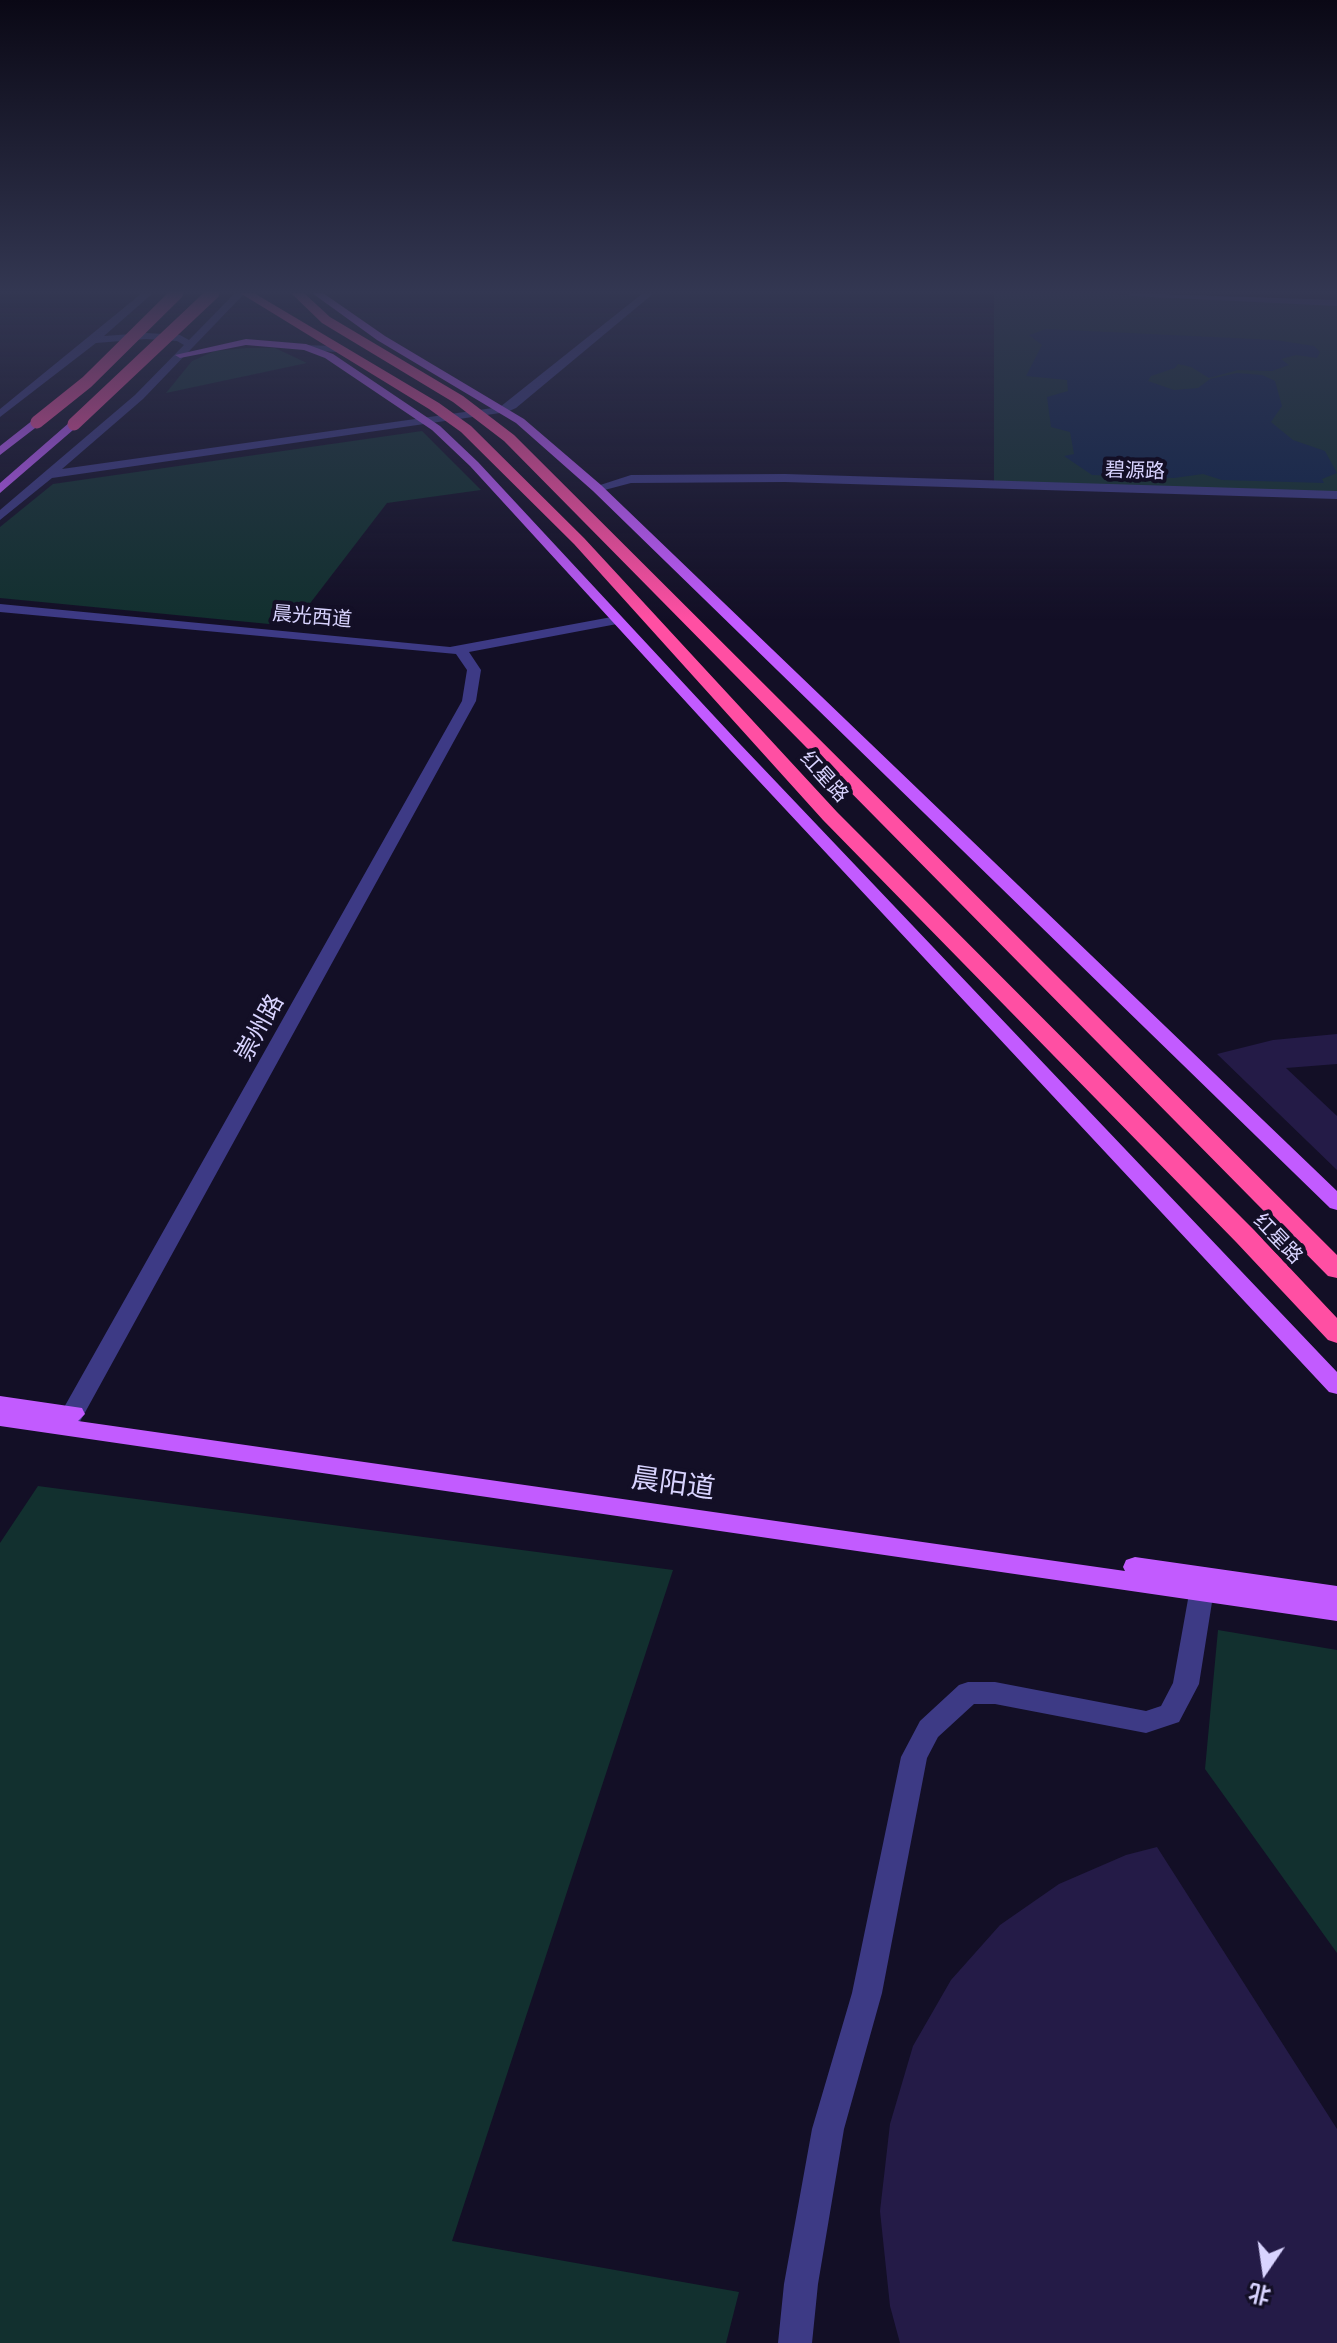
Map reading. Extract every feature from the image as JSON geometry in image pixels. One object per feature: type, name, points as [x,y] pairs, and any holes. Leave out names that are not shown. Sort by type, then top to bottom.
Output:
[{"type":"highway","points":[[37,422],[62,402]]},
{"type":"highway","points":[[74,424],[98,402]]},
{"type":"highway","name":"红星路","points":[[444,402],[509,438],[1337,1270]]},
{"type":"highway","name":"红星路","points":[[444,402],[469,415],[579,541],[830,816],[1245,1236],[1337,1334]]},
{"type":"highway","points":[[427,422],[469,415]]},
{"type":"main road","points":[[404,402],[474,464],[1337,1386]]},
{"type":"main road","points":[[455,402],[469,415],[503,410],[597,488],[1337,1203]]},
{"type":"main road","points":[[0,452],[37,422]]},
{"type":"main road","points":[[0,489],[74,424]]},
{"type":"main road","name":"晨阳道","points":[[0,1404],[69,1420],[1203,1584],[1337,1596]]},
{"type":"main road","name":"晨阳道","points":[[0,1418],[69,1420]]},
{"type":"main road","name":"晨阳道","points":[[1203,1584],[1337,1611]]},
{"type":"street","points":[[0,516],[132,402]]},
{"type":"street","points":[[503,410],[516,402]]},
{"type":"street","points":[[46,475],[427,422]]},
{"type":"street","name":"碧源路","points":[[597,488],[631,479],[785,478],[1337,495]]},
{"type":"street","name":"晨光西道","points":[[0,608],[450,651],[617,620]]},
{"type":"street","name":"崇州路","points":[[69,1420],[469,701],[474,670],[460,649]]},
{"type":"street","points":[[795,2343],[801,2284],[828,2129],[867,1993],[914,1757],[929,1729],[968,1693],[995,1693],[1146,1722],[1170,1714],[1186,1684],[1203,1584]]},
{"type":"green space","points":[[994,402],[1337,402],[1337,493],[994,483]]},
{"type":"green space","points":[[422,431],[481,490],[387,503],[298,619],[275,617],[269,624],[0,598],[0,527],[53,484]]},
{"type":"green space","points":[[38,1486],[673,1570],[452,2241],[739,2292],[726,2343],[0,2343],[0,1543]]},
{"type":"green space","points":[[1218,1630],[1337,1650],[1337,1953],[1205,1769]]},
{"type":"water","points":[[1048,402],[1281,402],[1282,406],[1271,422],[1293,440],[1325,451],[1337,473],[1322,479],[1324,483],[1222,480],[1203,474],[1174,478],[1092,475],[1064,456],[1074,454],[1070,432],[1051,427]]},
{"type":"building","points":[[1337,1034],[1337,1064],[1286,1068],[1337,1116],[1337,1170],[1217,1054],[1273,1040]]},
{"type":"building","points":[[1157,1847],[1337,2129],[1337,2343],[900,2343],[890,2306],[880,2211],[890,2124],[913,2046],[951,1980],[1000,1925],[1059,1884],[1126,1855]]}]
